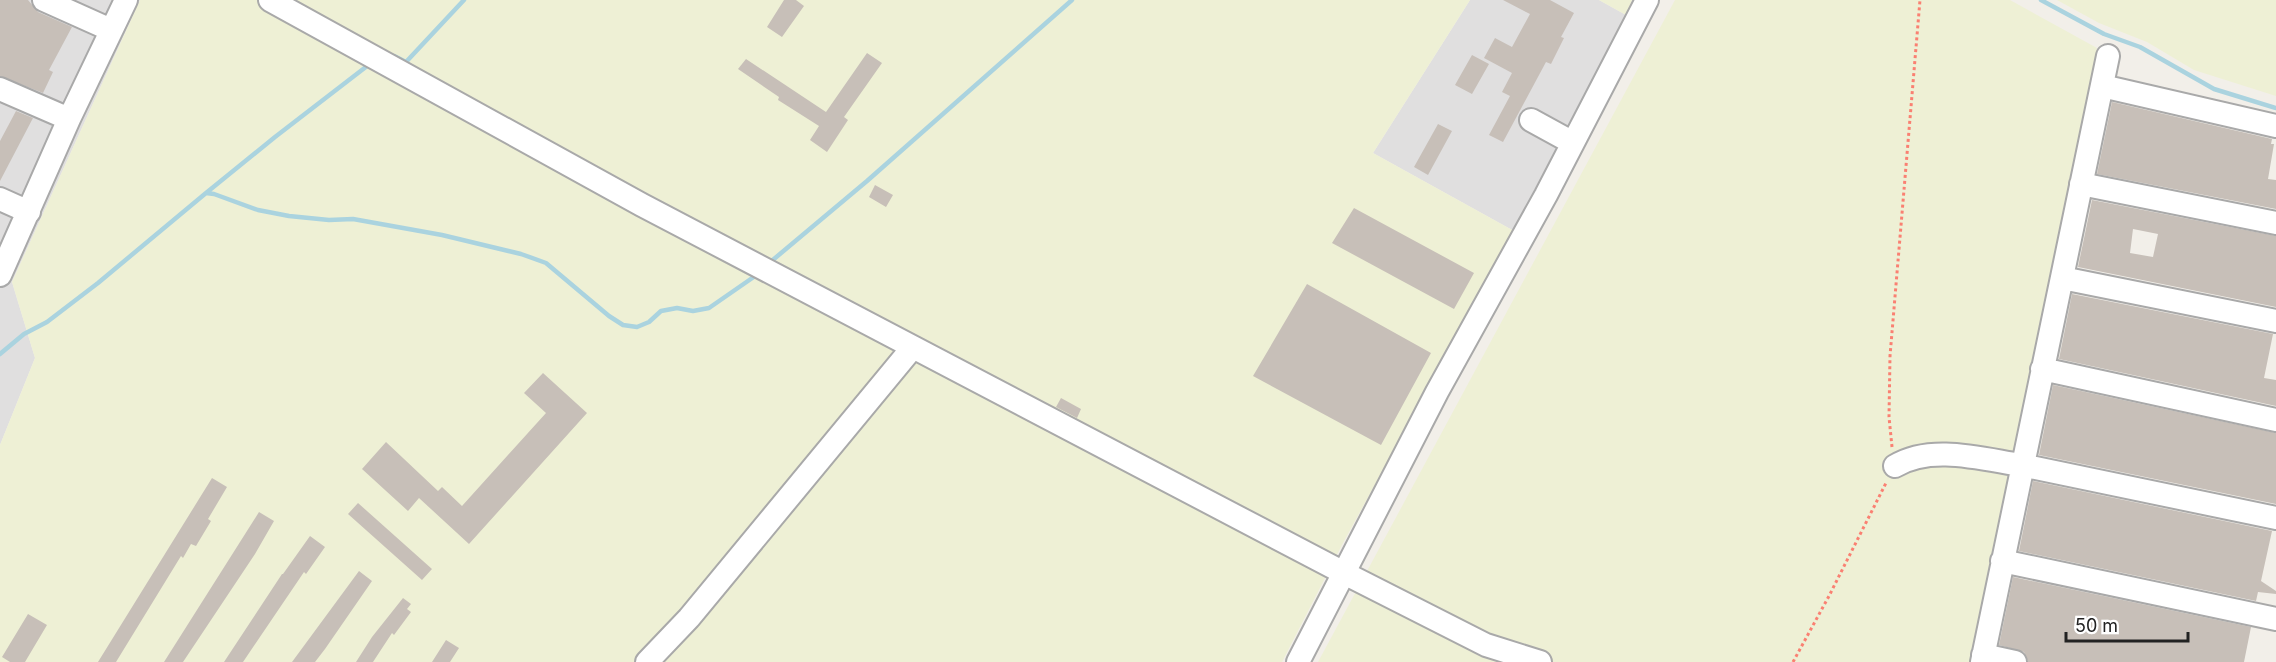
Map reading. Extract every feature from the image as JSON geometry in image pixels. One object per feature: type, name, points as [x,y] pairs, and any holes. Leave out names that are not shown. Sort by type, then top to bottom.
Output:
[{"type":"street","points":[[44,0],[111,30]]},
{"type":"street","points":[[0,275],[69,119],[126,0]]},
{"type":"street","points":[[270,0],[642,205],[1077,431],[1344,573],[1486,645],[1540,662]]},
{"type":"street","points":[[1298,662],[1437,392],[1573,143],[1647,0]]},
{"type":"street","points":[[2015,662],[1982,658],[2108,56]]},
{"type":"street","points":[[2102,86],[2276,126]]},
{"type":"street","points":[[0,89],[69,119]]},
{"type":"street","points":[[1531,120],[1573,143]]},
{"type":"street","points":[[2081,184],[2276,223]]},
{"type":"street","points":[[0,199],[29,212]]},
{"type":"street","points":[[2062,278],[2276,321]]},
{"type":"street","points":[[647,662],[689,618],[913,347]]},
{"type":"street","points":[[2042,369],[2276,420]]},
{"type":"street","points":[[1895,466],[1906,459],[1922,455],[1943,455],[2021,465],[2276,518]]},
{"type":"street","points":[[2002,561],[2276,619]]},
{"type":"path","points":[[1793,662],[1895,466],[1889,417],[1890,356],[1920,0]]},
{"type":"shaded area","points":[[0,0],[140,0],[12,282],[35,358],[0,445]]},
{"type":"shaded area","points":[[1470,0],[1599,0],[1626,15],[1514,231],[1373,153]]},
{"type":"green space","points":[[140,0],[1470,0],[1373,153],[1514,231],[1343,543],[1282,662],[0,662],[0,445],[35,358],[12,282]]},
{"type":"green space","points":[[1599,0],[1632,0],[1626,15]]},
{"type":"green space","points":[[1675,0],[2010,0],[2097,48],[2094,85],[1972,662],[1318,662]]},
{"type":"green space","points":[[2057,0],[2276,0],[2276,96],[2194,70],[2147,42],[2099,23]]},
{"type":"building","points":[[0,0],[28,0],[38,12],[72,27],[49,70],[53,72],[43,93],[0,76]]},
{"type":"building","points":[[784,0],[796,0],[804,6],[782,37],[767,27]]},
{"type":"building","points":[[1503,0],[1550,0],[1574,13],[1561,37],[1564,38],[1551,64],[1546,62],[1503,142],[1489,135],[1510,96],[1502,92],[1512,73],[1484,58],[1495,38],[1512,47],[1530,14]]},
{"type":"building","points":[[867,53],[882,63],[844,117],[848,120],[827,152],[810,140],[819,126],[778,100],[779,97],[738,69],[746,59],[826,112]]},
{"type":"building","points":[[1472,55],[1489,64],[1472,94],[1455,85]]},
{"type":"building","points":[[2112,102],[2272,139],[2271,144],[2274,144],[2268,179],[2276,180],[2276,209],[2097,174]]},
{"type":"building","points":[[16,111],[33,118],[0,181],[0,141]]},
{"type":"building","points":[[1438,124],[1452,131],[1428,175],[1414,167]]},
{"type":"building","points":[[875,185],[893,195],[886,207],[869,197]]},
{"type":"building","points":[[2092,200],[2276,236],[2276,307],[2078,267]],"holes":[[[2133,229],[2158,234],[2153,257],[2130,253]]]},
{"type":"building","points":[[1354,208],[1474,273],[1454,309],[1332,243]]},
{"type":"building","points":[[1307,284],[1431,353],[1381,445],[1253,376]]},
{"type":"building","points":[[2072,294],[2273,334],[2264,378],[2276,380],[2276,406],[2059,359]]},
{"type":"building","points":[[543,373],[587,413],[469,544],[419,498],[408,511],[362,469],[386,442],[438,491],[442,487],[462,506],[546,413],[524,393]]},
{"type":"building","points":[[2053,385],[2276,433],[2276,504],[2039,455]]},
{"type":"building","points":[[1061,398],[1081,409],[1077,418],[1056,407]]},
{"type":"building","points":[[212,478],[227,487],[208,519],[211,521],[196,546],[191,544],[183,558],[181,556],[116,662],[98,662]]},
{"type":"building","points":[[2033,481],[2272,531],[2261,581],[2276,591],[2276,594],[2258,592],[2256,601],[2019,551]]},
{"type":"building","points":[[358,503],[432,569],[422,580],[348,514]]},
{"type":"building","points":[[259,512],[274,521],[255,554],[183,662],[164,662]]},
{"type":"building","points":[[310,536],[325,547],[306,574],[304,572],[243,662],[224,662],[282,574]]},
{"type":"building","points":[[359,571],[372,581],[325,649],[315,662],[292,662]]},
{"type":"building","points":[[2013,577],[2251,627],[2244,662],[2028,662],[2024,652],[1999,645]]},
{"type":"building","points":[[403,598],[411,604],[407,609],[411,612],[394,635],[392,633],[373,662],[356,662],[372,637]]},
{"type":"building","points":[[28,614],[47,625],[25,662],[10,662],[2,657]]},
{"type":"building","points":[[446,640],[459,648],[450,662],[432,662]]},
{"type":"waterway","points":[[394,56],[406,62],[464,0]]},
{"type":"waterway","points":[[768,264],[867,181],[1072,0]]},
{"type":"waterway","points":[[2041,0],[2104,34],[2140,47],[2214,89],[2276,108]]},
{"type":"waterway","points":[[206,193],[371,63]]},
{"type":"waterway","points":[[0,354],[24,334],[47,322],[98,283],[206,193],[258,210],[329,220],[353,219],[442,235],[521,254],[546,263],[623,325],[637,327],[649,322],[661,311],[677,308],[693,311],[709,308],[758,274]]}]
